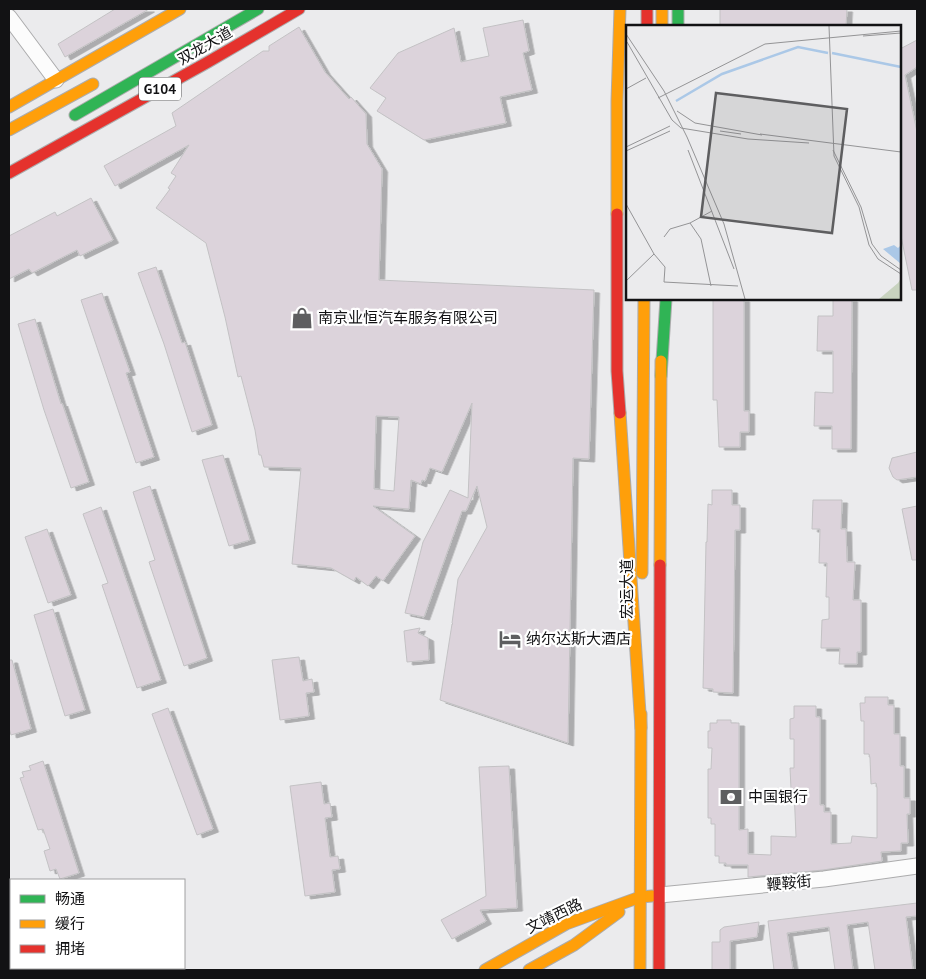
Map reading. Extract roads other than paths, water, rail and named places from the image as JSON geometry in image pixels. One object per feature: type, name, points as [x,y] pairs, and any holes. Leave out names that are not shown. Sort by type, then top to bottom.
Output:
[{"type":"main road","points":[[9,107],[180,9]]},
{"type":"main road","name":"双龙大道","points":[[62,122],[258,9]]},
{"type":"main road","name":"双龙大道","points":[[9,173],[299,9]]},
{"type":"main road","points":[[620,9],[616,280],[617,371],[641,728]]},
{"type":"main road","points":[[647,9],[647,25]]},
{"type":"main road","points":[[662,9],[662,25]]},
{"type":"main road","points":[[678,9],[678,25]]},
{"type":"main road","points":[[9,130],[107,76]]},
{"type":"main road","name":"宏运大道","points":[[640,970],[644,300]]},
{"type":"main road","points":[[659,970],[662,300]]},
{"type":"main road","points":[[661,376],[666,300]]},
{"type":"main road","name":"文靖西路","points":[[485,970],[566,924],[640,897],[660,895]]},
{"type":"main road","name":"文靖西路","points":[[529,970],[574,945],[640,897]]},
{"type":"street","points":[[9,17],[56,80]]},
{"type":"street","name":"鞭鞍街","points":[[660,895],[824,879],[917,866]]},
{"type":"place","name":"南京业恒汽车服务有限公司","points":[[302,318]]},
{"type":"place","name":"纳尔达斯大酒店","points":[[510,639]]},
{"type":"place","name":"中国银行","points":[[731,797]]}]
